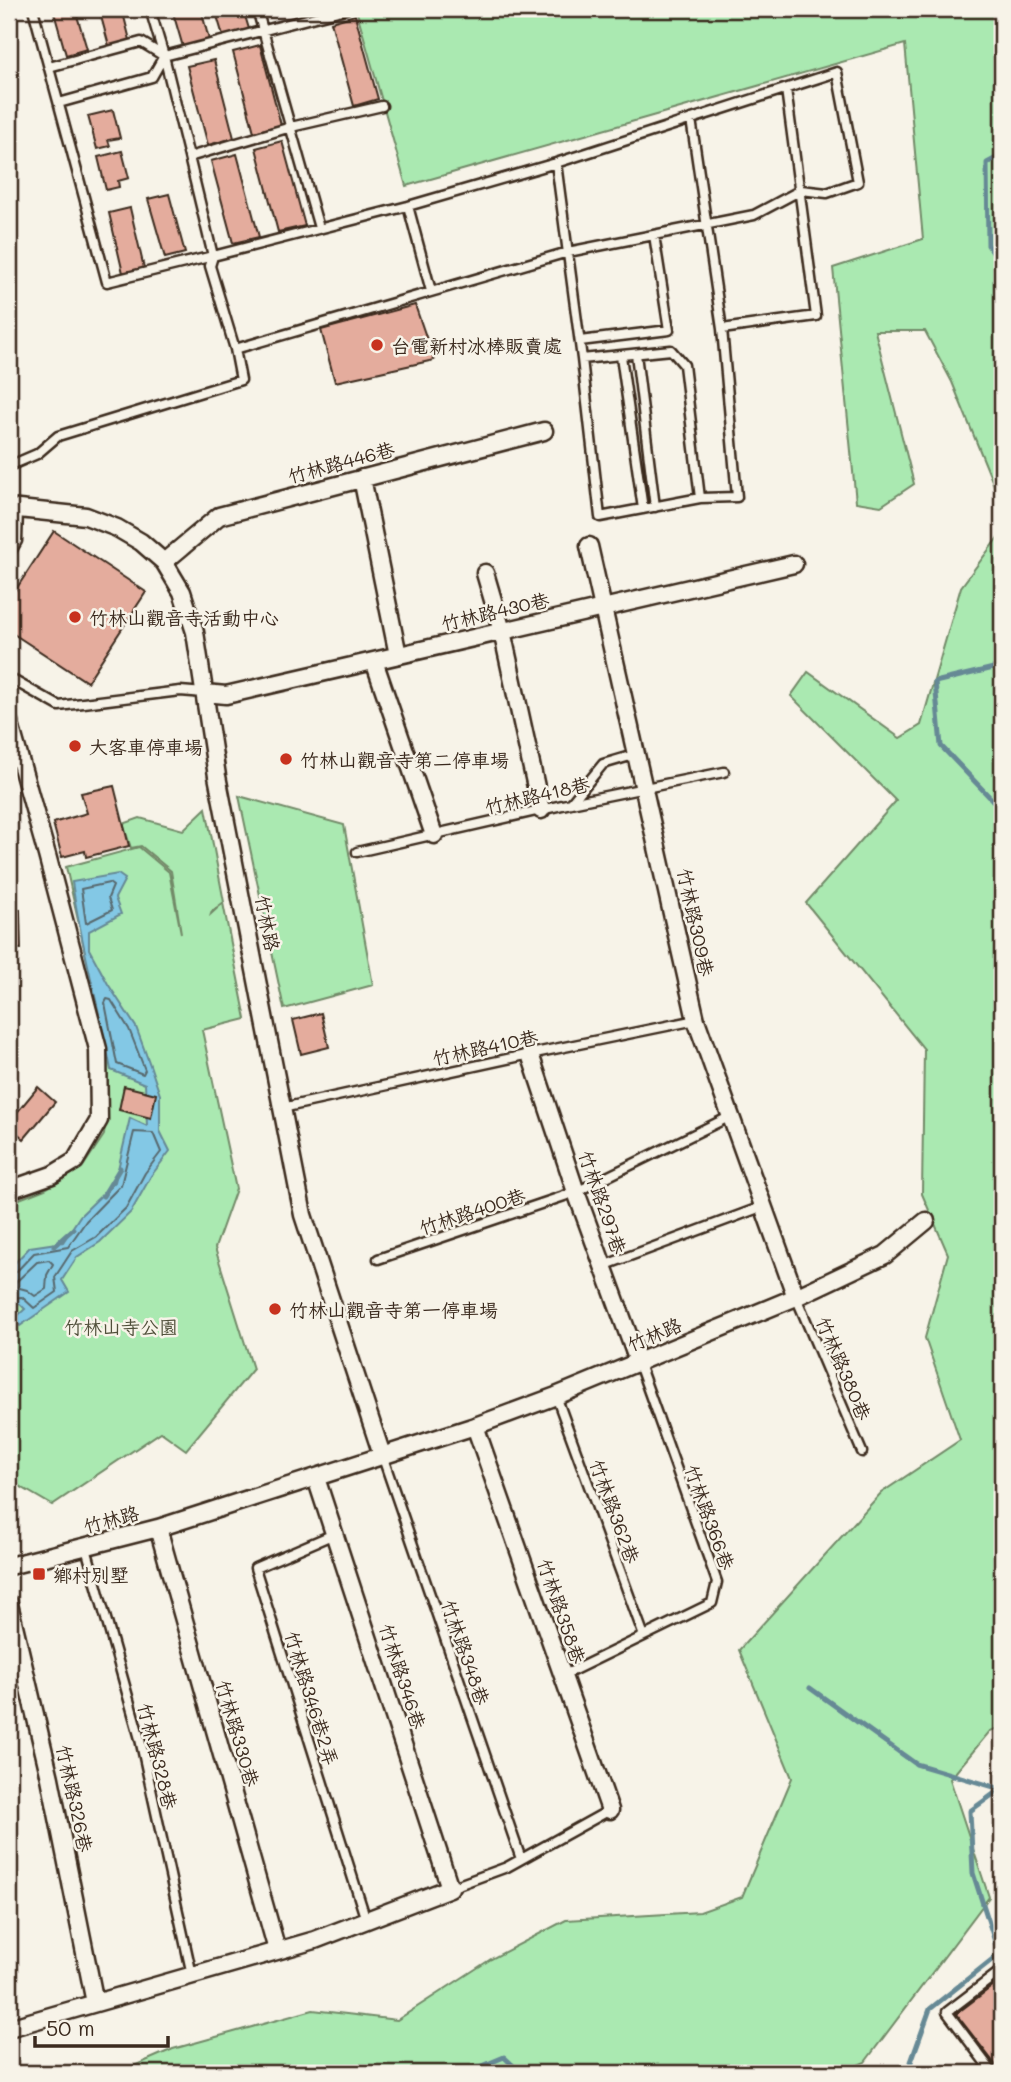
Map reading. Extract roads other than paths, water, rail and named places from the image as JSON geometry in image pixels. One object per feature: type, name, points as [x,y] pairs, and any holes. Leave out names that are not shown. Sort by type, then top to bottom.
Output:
[{"type":"street","name":"竹林路446巷","points":[[164,562],[219,516],[544,431]]},
{"type":"street","points":[[362,478],[398,655]]},
{"type":"street","name":"竹林路","points":[[13,508],[86,516],[117,528],[141,542],[164,562],[182,592],[195,632],[217,776],[303,1215],[382,1455]]},
{"type":"street","name":"竹林路309巷","points":[[589,546],[696,1020],[796,1297]]},
{"type":"street","name":"竹林路430巷","points":[[205,693],[226,695],[794,564]]},
{"type":"street","points":[[485,573],[502,631],[541,810]]},
{"type":"street","points":[[374,661],[434,835]]},
{"type":"street","points":[[9,721],[98,1049],[99,1120],[75,1161],[52,1175],[9,1190]]},
{"type":"street","name":"竹林路297巷","points":[[530,1054],[576,1192],[639,1364]]},
{"type":"street","name":"竹林路","points":[[9,1566],[158,1528],[475,1426],[556,1396],[796,1297],[886,1255],[926,1221]]},
{"type":"street","name":"竹林路358巷","points":[[475,1426],[610,1810]]},
{"type":"street","name":"竹林路346巷","points":[[316,1478],[450,1888]]},
{"type":"street","name":"竹林路330巷","points":[[158,1528],[277,1950]]},
{"type":"street","name":"竹林路326巷","points":[[9,1604],[50,1778],[95,2003]]},
{"type":"street","points":[[9,2028],[315,1940],[450,1888]]},
{"type":"lane","points":[[33,9],[107,282],[408,206],[556,163],[837,72],[858,181],[827,193],[800,190],[754,215],[568,252],[235,349]]},
{"type":"lane","points":[[9,466],[37,454],[58,436],[242,380],[210,266],[213,256],[150,9]]},
{"type":"lane","points":[[257,9],[319,228]]},
{"type":"lane","points":[[59,103],[152,77],[164,56],[346,9]]},
{"type":"lane","points":[[49,66],[141,42],[164,56]]},
{"type":"lane","points":[[722,330],[816,316],[786,89]]},
{"type":"lane","points":[[189,157],[291,127],[382,106]]},
{"type":"lane","points":[[556,163],[600,517],[700,498],[737,497],[722,330],[691,119]]},
{"type":"lane","points":[[408,206],[431,291]]},
{"type":"lane","points":[[580,341],[669,330],[654,235]]},
{"type":"lane","points":[[582,359],[671,351],[684,365],[700,498]]},
{"type":"lane","points":[[636,354],[655,507]]},
{"type":"lane","points":[[621,356],[643,509]]},
{"type":"lane","points":[[9,555],[17,541],[13,508]]},
{"type":"lane","points":[[9,677],[60,706],[180,691],[205,693]]},
{"type":"lane","points":[[571,803],[603,764],[637,754]]},
{"type":"lane","name":"竹林路418巷","points":[[357,852],[571,803],[724,772]]},
{"type":"lane","name":"竹林路410巷","points":[[282,1108],[696,1020]]},
{"type":"lane","name":"竹林路400巷","points":[[378,1259],[576,1192],[732,1116]]},
{"type":"lane","points":[[603,1266],[764,1206]]},
{"type":"lane","name":"竹林路380巷","points":[[796,1297],[862,1452]]},
{"type":"lane","name":"竹林路366巷","points":[[562,1676],[712,1603],[718,1582],[639,1364]]},
{"type":"lane","name":"竹林路362巷","points":[[556,1396],[644,1636]]},
{"type":"lane","name":"竹林路348巷","points":[[382,1455],[521,1859]]},
{"type":"lane","name":"竹林路346巷2弄","points":[[334,1534],[255,1568],[366,1920]]},
{"type":"lane","name":"竹林路328巷","points":[[86,1548],[139,1739],[192,1975]]},
{"type":"lane","points":[[450,1888],[507,1867],[610,1810]]},
{"type":"lane","points":[[993,2073],[947,2012],[1002,1970]]},
{"type":"water","points":[[118,874],[125,879],[115,898],[121,914],[89,931],[89,949],[136,1027],[160,1095],[160,1131],[170,1151],[151,1176],[131,1212],[100,1242],[77,1257],[62,1280],[69,1292],[20,1326],[14,1319],[25,1309],[20,1304],[13,1304],[9,1308],[9,1269],[30,1247],[63,1242],[80,1216],[115,1182],[130,1118],[147,1126],[145,1084],[111,1070],[72,882]]},
{"type":"waterway","points":[[1002,155],[987,163],[988,245],[1002,266]]},
{"type":"waterway","points":[[1002,666],[935,682],[941,746],[1002,810]]},
{"type":"waterway","points":[[103,1196],[120,1168]]},
{"type":"waterway","points":[[54,1246],[73,1229]]},
{"type":"waterway","points":[[810,1688],[916,1764],[1001,1789]]},
{"type":"waterway","points":[[907,2073],[930,2009],[999,1954],[973,1873],[970,1811],[1002,1788]]},
{"type":"waterway","points":[[466,2073],[504,2057],[521,2073]]},
{"type":"place","name":"台電新村冰棒販賣處","points":[[377,345]]},
{"type":"place","name":"竹林山觀音寺活動中心","points":[[75,617]]},
{"type":"place","name":"大客車停車場","points":[[75,746]]},
{"type":"place","name":"竹林山觀音寺第二停車場","points":[[286,759]]},
{"type":"place","name":"竹林山觀音寺第一停車場","points":[[275,1309]]},
{"type":"place","name":"鄉村別墅","points":[[39,1574]]},
{"type":"park label","name":"竹林山寺公園","points":[[121,1326]]}]
